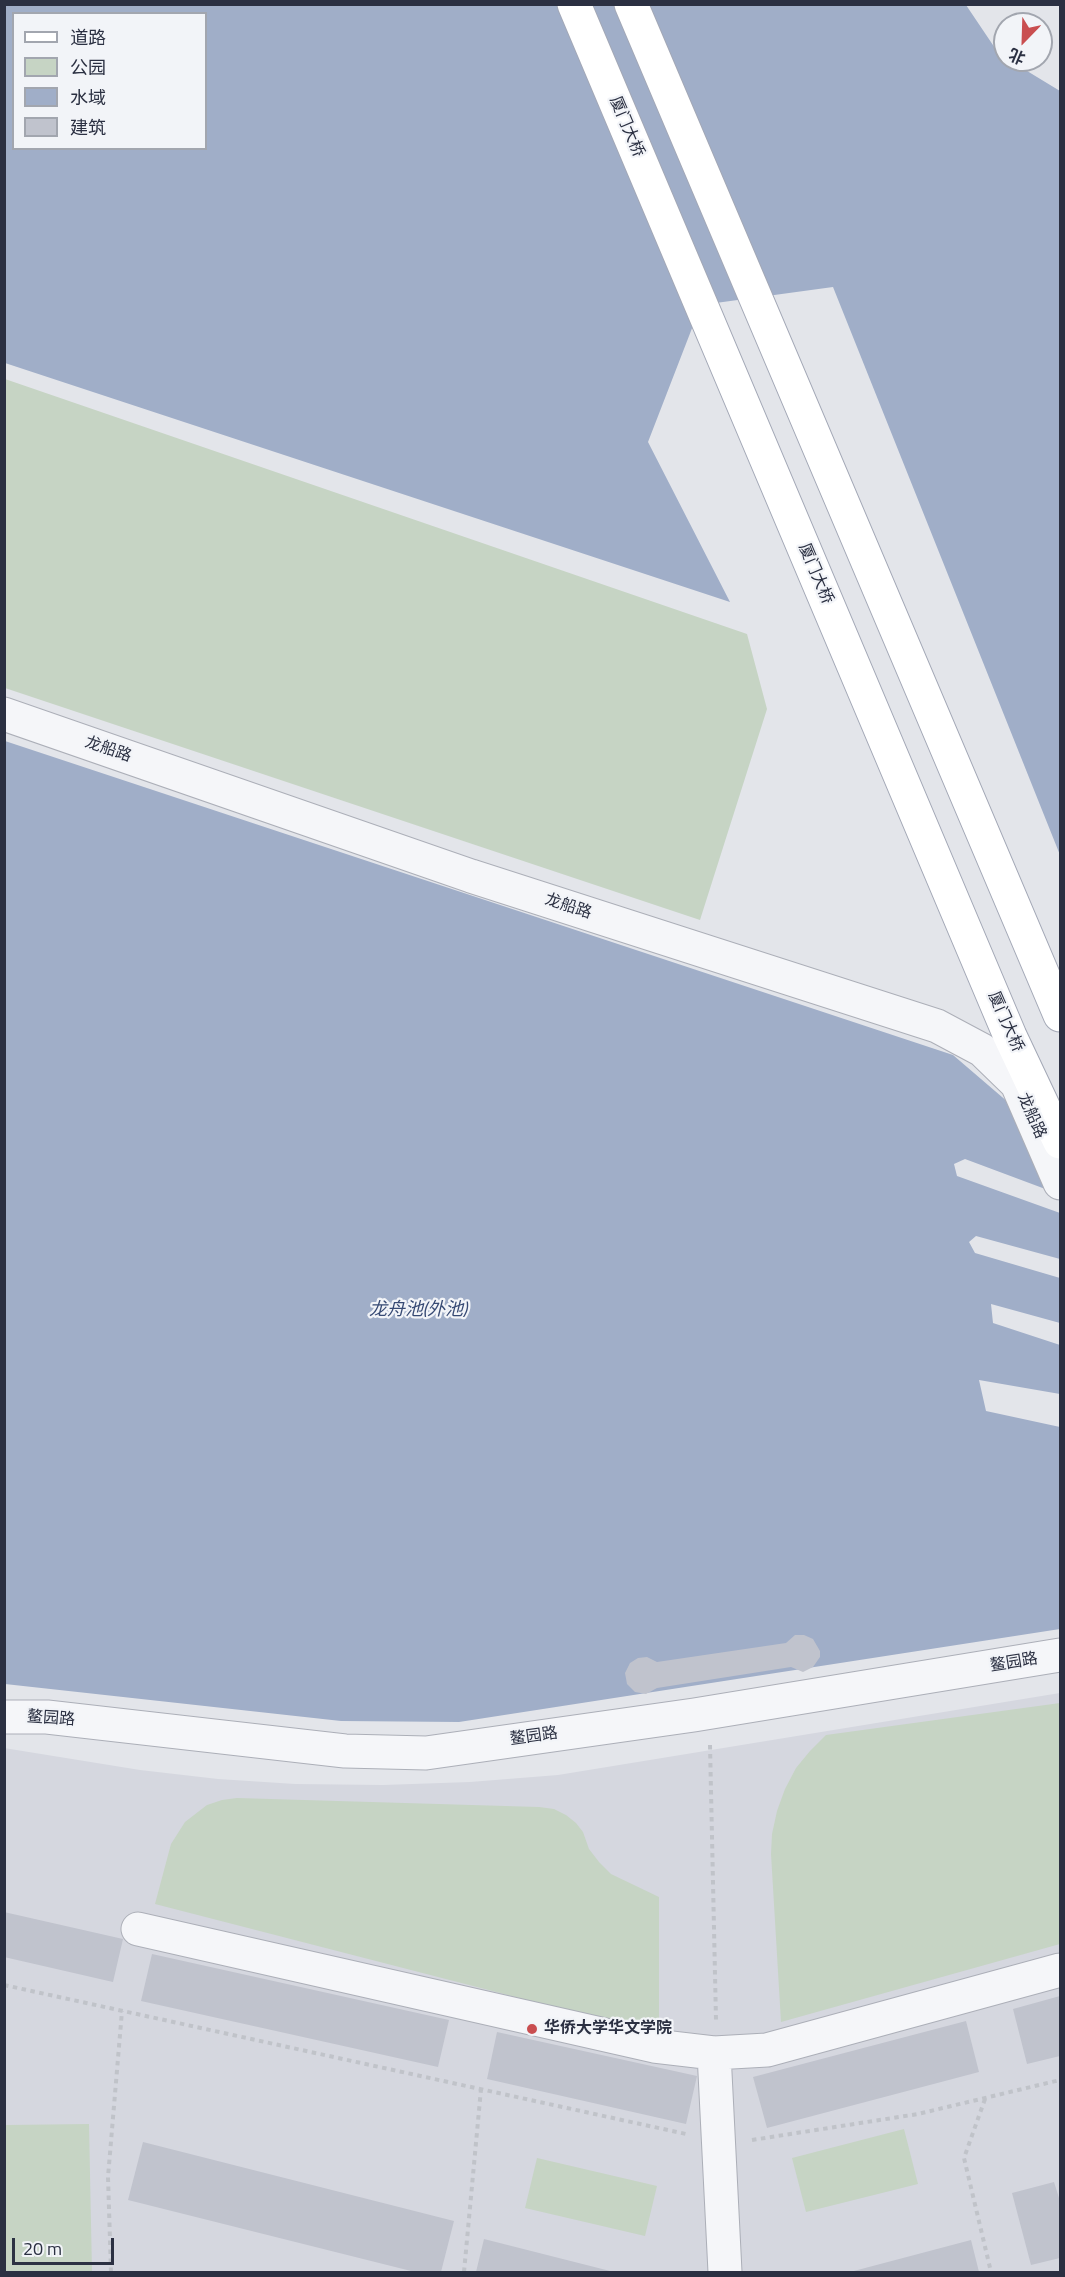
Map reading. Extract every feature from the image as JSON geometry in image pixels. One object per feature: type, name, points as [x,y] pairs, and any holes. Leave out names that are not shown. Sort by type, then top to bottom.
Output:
[{"type":"main road","name":"厦门大桥","points":[[574,4],[1010,1036],[1060,1142]]},
{"type":"main road","points":[[631,4],[1060,1015]]},
{"type":"street","name":"龙船路","points":[[4,714],[471,876],[937,1026],[982,1050],[1017,1084],[1060,1183]]},
{"type":"street","name":"鳌园路","points":[[4,1717],[47,1717],[345,1751],[426,1753],[710,1712],[1060,1655]]},
{"type":"street","points":[[138,1929],[654,2046],[714,2053],[767,2050],[1060,1970]]},
{"type":"street","points":[[714,2053],[724,2272]]},
{"type":"path","points":[[710,1712],[716,2033],[714,2053]]},
{"type":"path","points":[[4,1985],[718,2141],[748,2141],[906,2116],[1060,2080]]},
{"type":"path","points":[[111,2272],[108,2177],[123,2011]]},
{"type":"path","points":[[464,2272],[481,2089]]},
{"type":"path","points":[[985,2098],[964,2158],[991,2272]]},
{"type":"shaded area","name":"华侨大学华文学院","points":[[1060,1693],[1060,2272],[5,2272],[4,1748],[140,1770],[218,1779],[295,1784],[383,1785],[470,1782],[558,1775]]},
{"type":"green space","points":[[5,379],[747,634],[767,709],[700,920],[5,688]]},
{"type":"green space","points":[[1060,1703],[1060,1944],[781,2022],[771,1854],[772,1834],[785,1789],[796,1768],[810,1751],[826,1735]]},
{"type":"green space","points":[[237,1798],[539,1807],[554,1809],[566,1815],[583,1832],[589,1849],[611,1874],[659,1897],[659,2034],[155,1904],[171,1844],[185,1822],[207,1805]]},
{"type":"green space","points":[[89,2124],[92,2272],[5,2272],[5,2125]]},
{"type":"green space","points":[[904,2129],[918,2184],[806,2212],[792,2158]]},
{"type":"green space","points":[[537,2158],[657,2186],[645,2236],[525,2208]]},
{"type":"water","points":[[5,5],[966,5],[993,45],[993,72],[1029,72],[1060,91],[1060,855],[833,287],[701,305],[648,442],[730,602],[5,363]]},
{"type":"water","name":"龙舟池(外池)","points":[[5,741],[953,1055],[1016,1109],[1056,1193],[965,1159],[954,1164],[957,1176],[1060,1213],[1060,1259],[976,1236],[969,1242],[975,1253],[1060,1278],[1060,1323],[991,1304],[993,1323],[1060,1345],[1060,1394],[979,1380],[986,1411],[1060,1427],[1060,1629],[459,1722],[341,1721],[5,1684]]},
{"type":"building","points":[[795,1635],[804,1635],[813,1639],[820,1651],[820,1657],[813,1667],[803,1672],[791,1667],[657,1688],[646,1694],[635,1692],[627,1684],[625,1673],[630,1663],[638,1658],[647,1657],[657,1662],[786,1643]]},
{"type":"building","points":[[4,1912],[123,1939],[113,1982],[4,1957]]},
{"type":"building","points":[[152,1954],[449,2020],[438,2067],[141,2001]]},
{"type":"building","points":[[1060,1996],[1060,2056],[1027,2064],[1013,2009]]},
{"type":"building","points":[[966,2021],[979,2072],[767,2128],[753,2077]]},
{"type":"building","points":[[497,2032],[697,2076],[686,2124],[487,2079]]},
{"type":"building","points":[[143,2142],[454,2221],[441,2272],[415,2272],[128,2200]]},
{"type":"building","points":[[1054,2182],[1060,2197],[1060,2258],[1031,2265],[1012,2193]]},
{"type":"building","points":[[484,2239],[614,2272],[476,2272]]},
{"type":"building","points":[[971,2240],[979,2272],[850,2272]]},
{"type":"place","name":"华侨大学华文学院","points":[[532,2029]]}]
